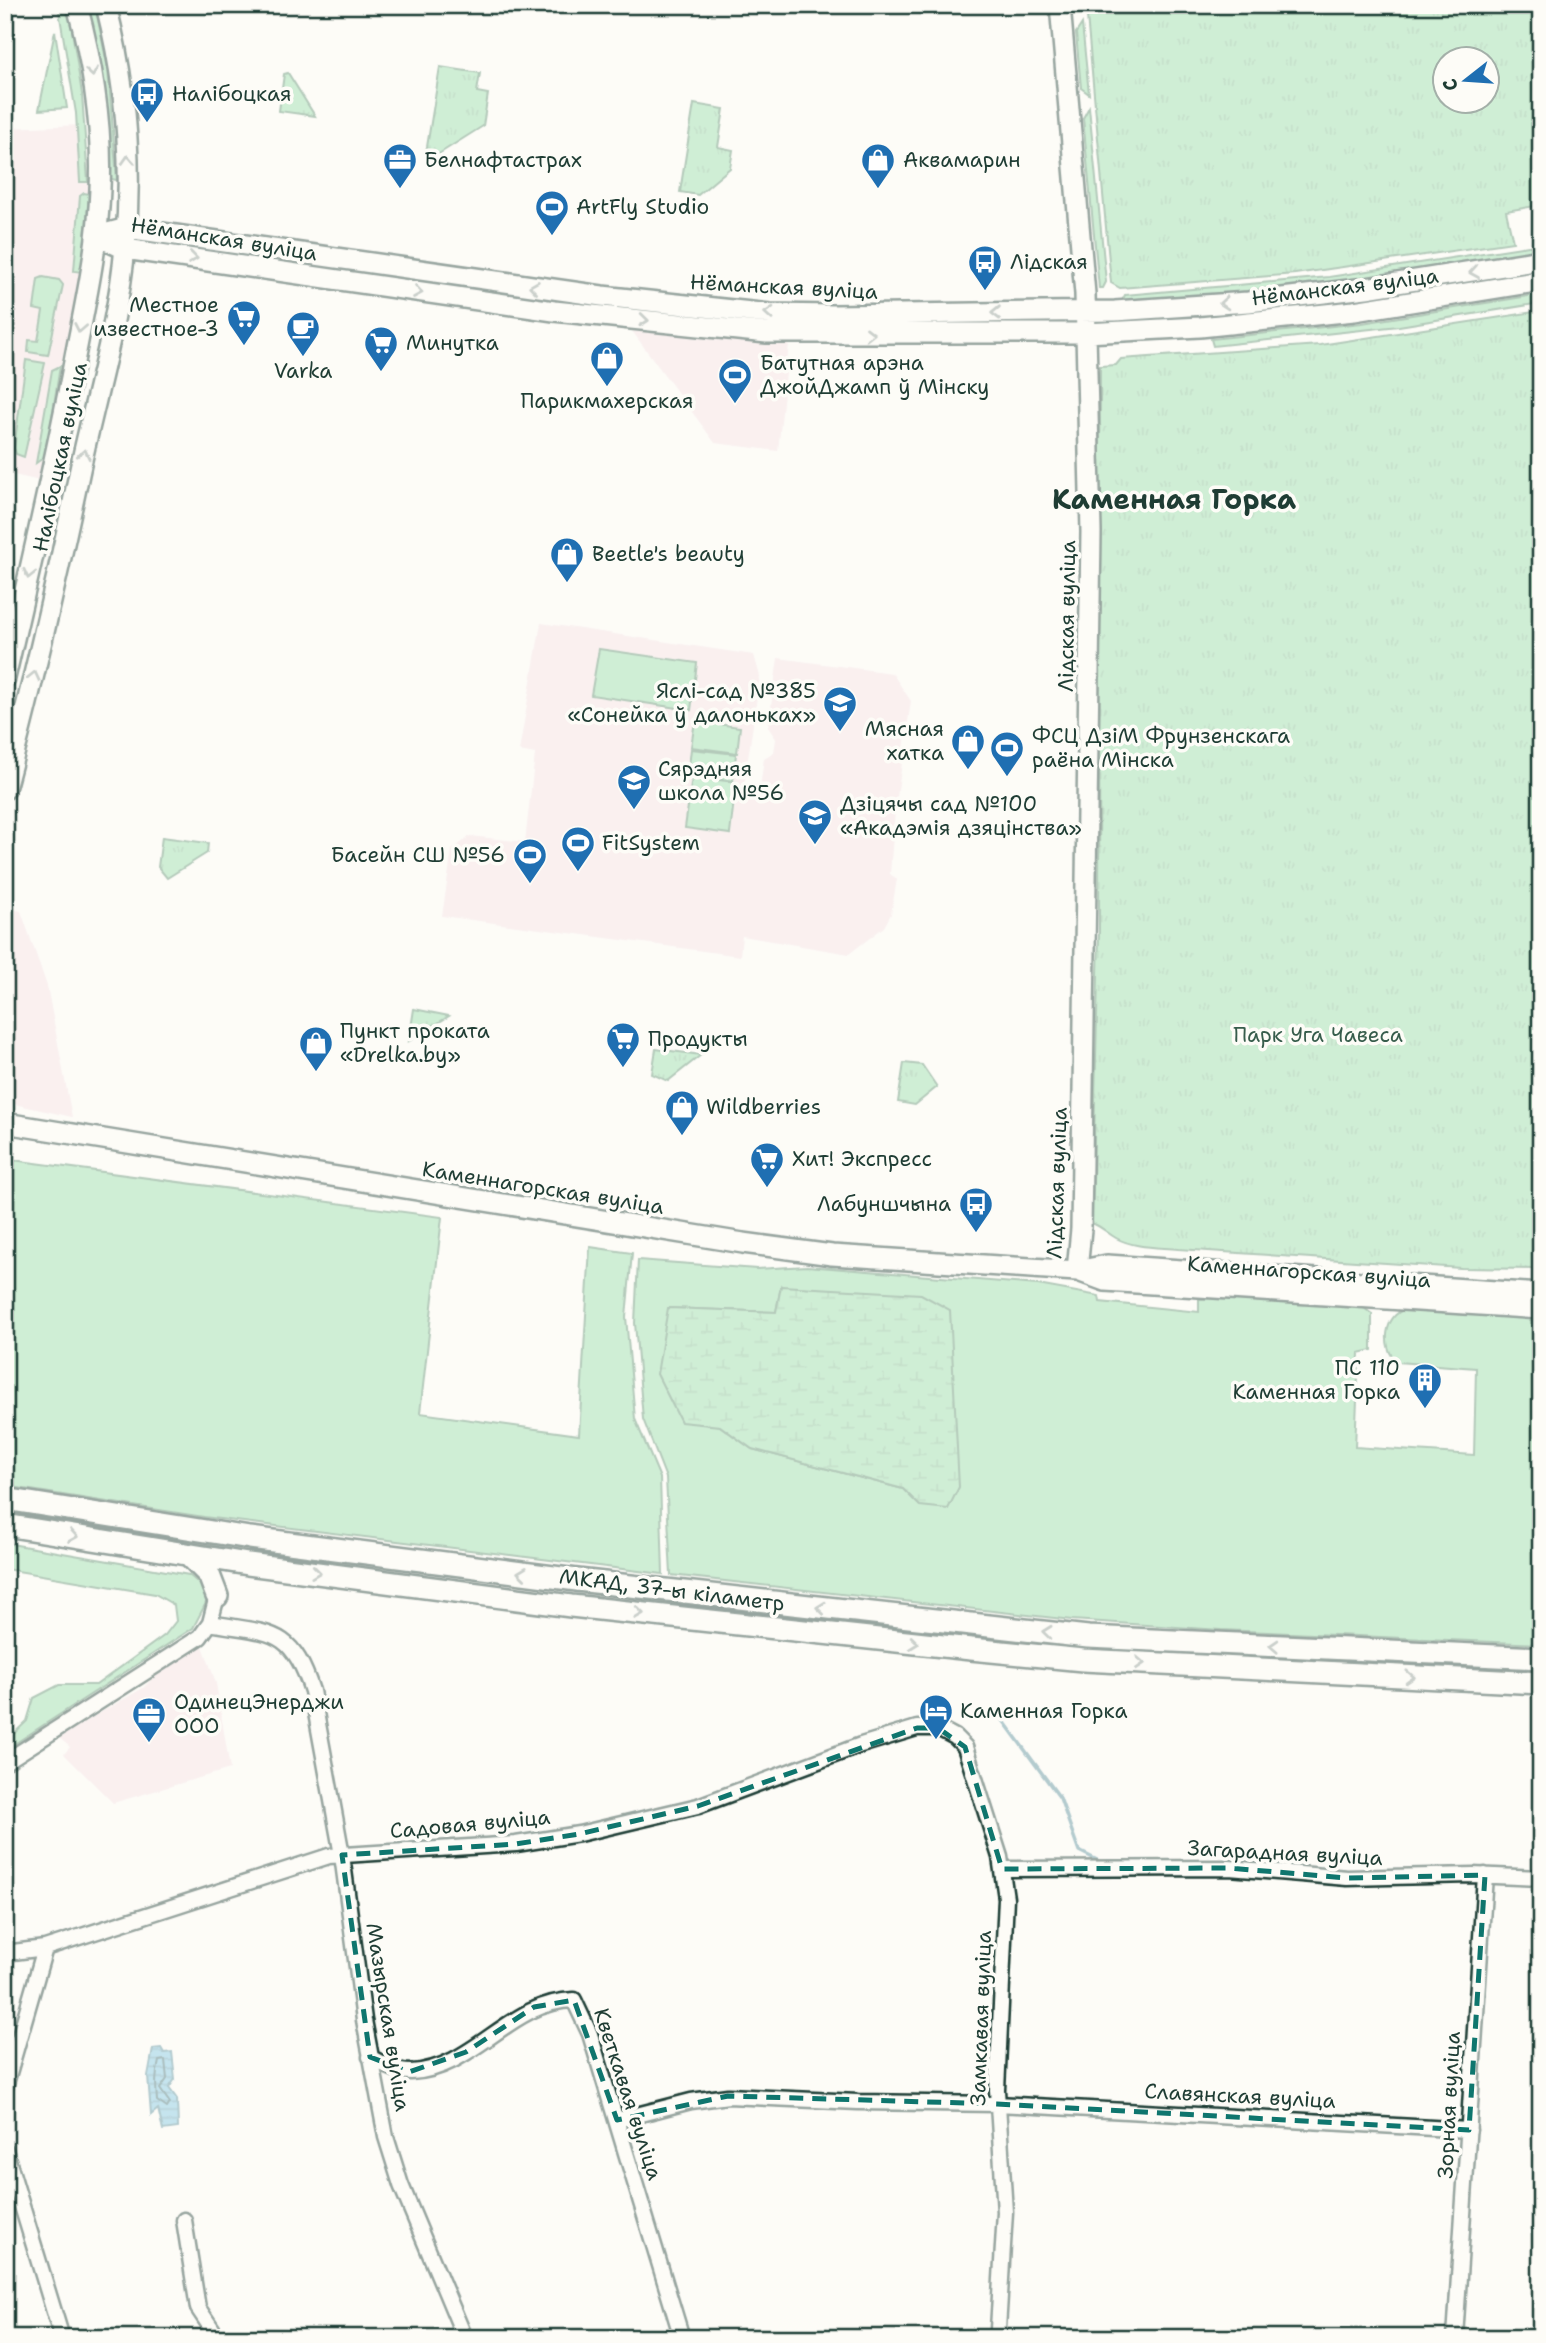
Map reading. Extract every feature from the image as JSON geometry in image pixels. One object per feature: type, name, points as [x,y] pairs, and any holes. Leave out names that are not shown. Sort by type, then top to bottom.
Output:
[{"type":"highway","name":"МКАД, 37-ы кіламетр","points":[[5,1499],[250,1538],[752,1600],[1088,1637],[1541,1658]]},
{"type":"highway","name":"МКАД, 37-ы кіламетр","points":[[5,1525],[248,1564],[571,1606],[971,1649],[1083,1660],[1541,1683]]},
{"type":"highway","points":[[189,1555],[209,1575],[217,1596]]},
{"type":"highway","points":[[217,1596],[227,1576],[248,1564]]},
{"type":"main road","name":"Налібоцкая вуліца","points":[[5,678],[52,471],[97,236],[100,188],[98,127],[90,64],[77,5]]},
{"type":"main road","name":"Налібоцкая вуліца","points":[[5,789],[63,551],[125,249],[129,189],[126,124],[121,78],[106,5]]},
{"type":"main road","name":"Лідская вуліца","points":[[1060,5],[1085,311],[1091,532],[1081,1229],[1077,1271]]},
{"type":"main road","name":"Нёманская вуліца","points":[[97,236],[127,228],[464,278],[681,314],[767,333],[1086,333],[1200,327],[1354,311],[1541,281]]},
{"type":"main road","name":"Нёманская вуліца","points":[[97,236],[125,249],[554,311],[681,314],[833,315],[1085,311],[1248,302],[1366,288],[1541,260]]},
{"type":"main road","name":"Каменнагорская вуліца","points":[[5,1123],[743,1243],[832,1255],[1077,1271],[1107,1265],[1436,1290],[1541,1294]]},
{"type":"main road","name":"Каменнагорская вуліца","points":[[1077,1271],[1105,1281],[1541,1309]]},
{"type":"street","points":[[5,1762],[200,1637],[210,1623],[217,1596]]},
{"type":"street","name":"Мазырская вуліца","points":[[210,1623],[276,1635],[289,1644],[304,1668],[312,1691],[342,1856],[370,2057],[386,2137],[401,2185],[465,2338]]},
{"type":"street","name":"Садовая вуліца","points":[[5,1953],[46,1948],[304,1863],[342,1856],[516,1844],[579,1833],[698,1806],[861,1745],[917,1728],[938,1728]]},
{"type":"street","name":"Замкавая вуліца","points":[[938,1728],[955,1737],[965,1747],[978,1779],[1002,1869],[1006,1927],[1002,2104],[1005,2212],[1001,2333]]},
{"type":"street","name":"Загарадная вуліца","points":[[1002,1869],[1230,1868],[1347,1878],[1485,1875],[1541,1878]]},
{"type":"street","name":"Зорная вуліца","points":[[1455,2338],[1485,1875]]},
{"type":"street","points":[[5,2087],[46,1948]]},
{"type":"street","name":"Кветкавая вуліца","points":[[370,2057],[391,2068],[410,2072],[432,2068],[466,2052],[534,2007],[555,2000],[574,2000],[590,2034],[682,2338]]},
{"type":"street","name":"Славянская вуліца","points":[[617,2120],[691,2101],[728,2096],[858,2102],[1002,2104],[1469,2130]]},
{"type":"street","points":[[5,2150],[62,2338]]},
{"type":"street","points":[[184,2220],[198,2308],[218,2338]]},
{"type":"highlighted area","points":[[917,1728],[938,1728],[965,1747],[1002,1869],[1229,1868],[1347,1878],[1485,1875],[1469,2130],[997,2104],[728,2096],[617,2120],[574,2000],[534,2007],[466,2052],[409,2072],[370,2057],[342,1855],[516,1844],[579,1834],[698,1806]]},
{"type":"shaded area","points":[[83,125],[90,188],[84,281],[60,366],[40,481],[5,473],[5,128]]},
{"type":"shaded area","points":[[632,331],[789,344],[778,451],[715,443]]},
{"type":"shaded area","name":"Сярэдняя школа №56","points":[[541,623],[754,655],[760,676],[744,787],[760,788],[764,758],[774,752],[776,739],[768,727],[778,658],[892,673],[911,701],[895,811],[890,874],[897,879],[891,914],[884,927],[849,954],[742,936],[740,956],[442,916],[452,850],[470,836],[525,842],[535,754],[519,751]]},
{"type":"shaded area","points":[[5,907],[21,911],[47,986],[72,1117],[5,1102]]},
{"type":"shaded area","points":[[202,1643],[216,1683],[230,1769],[113,1803],[64,1754],[70,1747],[58,1737],[143,1688],[158,1673]]},
{"type":"green space","points":[[58,5],[68,5],[82,94],[88,182],[80,182],[76,113]]},
{"type":"green space","points":[[89,5],[95,5],[108,69],[117,180],[111,179],[108,112]]},
{"type":"green space","points":[[1086,5],[1541,5],[1541,205],[1506,211],[1513,242],[1295,274],[1120,288],[1111,283]]},
{"type":"green space","points":[[1082,24],[1089,94],[1081,88],[1076,33]]},
{"type":"green space","points":[[55,31],[67,108],[39,110]]},
{"type":"green space","points":[[440,67],[480,73],[477,92],[488,94],[483,126],[437,155],[426,153]]},
{"type":"green space","points":[[288,73],[315,116],[279,111],[284,74]]},
{"type":"green space","points":[[694,104],[724,109],[718,147],[733,150],[730,168],[698,195],[680,192]]},
{"type":"green space","points":[[1089,107],[1106,282],[1103,288],[1099,288],[1083,118]]},
{"type":"green space","points":[[89,194],[82,272],[74,271],[80,196]]},
{"type":"green space","points":[[1541,244],[1541,252],[1436,268],[1279,288],[1121,303],[1125,295],[1329,277]]},
{"type":"green space","points":[[43,277],[59,280],[63,285],[48,355],[28,352],[29,340],[38,341],[43,311],[34,309],[38,279]]},
{"type":"green space","points":[[1541,294],[1541,303],[1399,326],[1213,346],[1211,339],[1362,323]]},
{"type":"green space","name":"Парк Уга Чавеса","points":[[1541,311],[1541,1269],[1461,1268],[1154,1247],[1116,1238],[1092,1223],[1099,934],[1100,366],[1116,365],[1121,359],[1320,345]]},
{"type":"green space","points":[[26,360],[45,363],[24,457],[16,454],[14,448]]},
{"type":"green space","points":[[60,366],[46,456],[36,463],[52,370]]},
{"type":"green space","points":[[599,649],[697,663],[691,710],[591,695]]},
{"type":"green space","points":[[695,721],[740,727],[737,753],[691,747]]},
{"type":"green space","points":[[691,749],[736,754],[733,781],[688,775]]},
{"type":"green space","points":[[692,777],[736,782],[730,834],[685,828]]},
{"type":"green space","points":[[162,837],[208,843],[207,853],[167,878],[158,867]]},
{"type":"green space","points":[[414,1009],[449,1016],[409,1041]]},
{"type":"green space","points":[[656,1049],[701,1055],[668,1081],[652,1074]]},
{"type":"green space","points":[[904,1063],[922,1065],[937,1087],[915,1105],[898,1102]]},
{"type":"green space","points":[[5,1159],[442,1217],[420,1413],[579,1435],[590,1247],[632,1253],[626,1317],[635,1419],[660,1478],[663,1574],[204,1517],[5,1486]]},
{"type":"green space","points":[[638,1260],[757,1269],[807,1266],[1038,1285],[1099,1296],[1100,1302],[1199,1312],[1199,1299],[1235,1296],[1361,1306],[1372,1314],[1372,1350],[1359,1353],[1355,1447],[1474,1455],[1476,1368],[1397,1362],[1387,1341],[1389,1325],[1399,1312],[1406,1309],[1541,1315],[1541,1644],[1221,1630],[1072,1620],[671,1575],[666,1478],[643,1419],[635,1323]],"holes":[[[781,1286],[920,1506],[903,1489],[752,1449],[720,1426],[669,1308],[776,1312]]]},
{"type":"green space","points":[[781,1286],[921,1294],[950,1310],[959,1487],[948,1509],[920,1506],[903,1489],[752,1449],[720,1426],[681,1422],[657,1374],[668,1308],[776,1312]]},
{"type":"green space","points":[[5,1543],[189,1575],[203,1587],[207,1601],[193,1628],[5,1750],[5,1742],[27,1721],[34,1698],[59,1685],[96,1685],[165,1635],[176,1621],[174,1605],[155,1594],[5,1569]]},
{"type":"water","points":[[161,2048],[164,2053],[172,2052],[175,2079],[169,2088],[177,2099],[178,2128],[163,2130],[158,2109],[151,2115],[148,2076],[153,2049]]},
{"type":"waterway","points":[[1000,1716],[1060,1798],[1079,1851],[1101,1862],[1112,1861]]},
{"type":"place","name":"Налібоцкая","points":[[147,124]]},
{"type":"place","name":"Белнафтастрах","points":[[400,190]]},
{"type":"place","name":"Аквамарин","points":[[878,190]]},
{"type":"place","name":"ArtFly Studio","points":[[552,237]]},
{"type":"place","name":"Лідская","points":[[985,292]]},
{"type":"place","name":"Местное известное-3","points":[[244,347]]},
{"type":"place","name":"Varka","points":[[303,358]]},
{"type":"place","name":"Минутка","points":[[381,373]]},
{"type":"place","name":"Парикмахерская","points":[[607,388]]},
{"type":"place","name":"Батутная арэна ДжойДжамп ў Мінску","points":[[735,405]]},
{"type":"place","name":"Beetle's beauty","points":[[567,584]]},
{"type":"place","name":"Яслі-сад №385 «Сонейка ў далоньках»","points":[[840,733]]},
{"type":"place","name":"Мясная хатка","points":[[968,771]]},
{"type":"place","name":"ФСЦ ДзіМ Фрунзенскага раёна Мінска","points":[[1007,778]]},
{"type":"place","name":"Сярэдняя школа №56","points":[[634,811]]},
{"type":"place","name":"Дзіцячы сад №100 «Акадэмія дзяцінства»","points":[[815,846]]},
{"type":"place","name":"FitSystem","points":[[578,873]]},
{"type":"place","name":"Басейн СШ №56","points":[[530,885]]},
{"type":"place","name":"Продукты","points":[[623,1069]]},
{"type":"place","name":"Пункт проката «Drelka.by»","points":[[316,1073]]},
{"type":"place","name":"Wildberries","points":[[682,1137]]},
{"type":"place","name":"Хит! Экспресс","points":[[767,1189]]},
{"type":"place","name":"Лабуншчына","points":[[976,1234]]},
{"type":"place","name":"ПС 110 Каменная Горка","points":[[1425,1410]]},
{"type":"place","name":"Каменная Горка","points":[[936,1741]]},
{"type":"place","name":"ОдинецЭнерджи ООО","points":[[149,1744]]},
{"type":"district","name":"Каменная Горка","points":[[1174,499]]}]
